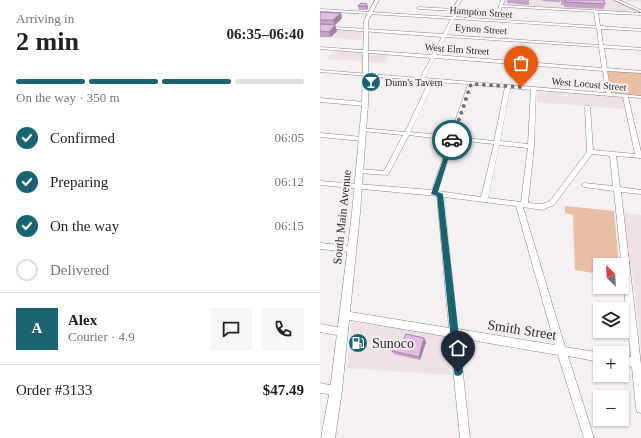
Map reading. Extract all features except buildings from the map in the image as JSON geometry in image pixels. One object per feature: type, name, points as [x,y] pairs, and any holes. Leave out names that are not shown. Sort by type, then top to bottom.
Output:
[{"type":"main road","name":"South Main Avenue","points":[[328,438],[336,390],[358,186],[365,104],[365,31],[368,14],[377,0]]},
{"type":"street","points":[[415,16],[421,0]]},
{"type":"street","points":[[422,79],[445,36],[457,11],[455,8],[460,0]]},
{"type":"street","points":[[419,8],[498,13],[503,0]]},
{"type":"street","points":[[616,0],[641,12]]},
{"type":"street","points":[[501,6],[596,12],[641,12]]},
{"type":"street","name":"Hampton Street","points":[[320,10],[641,30]]},
{"type":"street","points":[[596,12],[609,95]]},
{"type":"street","name":"Eynon Street","points":[[320,27],[641,50]]},
{"type":"street","name":"West Elm Street","points":[[320,48],[641,72]]},
{"type":"street","name":"West Locust Street","points":[[320,71],[641,97]]},
{"type":"street","points":[[359,171],[386,173],[432,80]]},
{"type":"street","points":[[466,438],[437,194],[452,138],[471,84]]},
{"type":"street","points":[[484,200],[508,86]]},
{"type":"street","points":[[534,88],[531,146],[522,205],[561,350],[589,438]]},
{"type":"street","points":[[590,152],[640,156],[625,96]]},
{"type":"street","points":[[320,100],[365,104]]},
{"type":"street","points":[[320,183],[437,194],[542,207],[552,203],[590,152],[586,107]]},
{"type":"street","points":[[362,130],[407,133],[531,146]]},
{"type":"street","points":[[320,135],[362,139]]},
{"type":"street","points":[[613,153],[641,408]]},
{"type":"street","points":[[584,185],[641,192]]},
{"type":"street","points":[[320,246],[351,249]]},
{"type":"street","name":"Smith Street","points":[[344,315],[593,356]]},
{"type":"street","points":[[320,328],[342,332]]},
{"type":"street","points":[[629,362],[635,363]]},
{"type":"street","points":[[320,388],[336,390]]},
{"type":"shaded area","points":[[508,0],[641,0],[641,2],[619,2],[641,13],[506,6]]},
{"type":"shaded area","points":[[320,29],[362,31],[362,40],[320,37]]},
{"type":"shaded area","points":[[335,50],[390,54],[385,63],[327,59]]},
{"type":"shaded area","points":[[607,70],[641,73],[641,96],[612,94]]},
{"type":"shaded area","points":[[537,91],[623,97],[625,109],[537,102]]},
{"type":"shaded area","points":[[565,206],[614,211],[618,258],[593,258],[593,273],[575,270],[573,215],[565,213]]},
{"type":"shaded area","points":[[623,213],[641,215],[641,351],[634,285]]},
{"type":"shaded area","points":[[352,322],[448,335],[451,375],[347,368]]},
{"type":"way so far","points":[[452,140],[471,84],[521,87]]},
{"type":"place","name":"Dunn's Tavern","points":[[371,82]]},
{"type":"place","name":"Sunoco","points":[[358,343]]},
{"type":"route","points":[[452,140],[434,194],[440,194],[458,372]]}]
